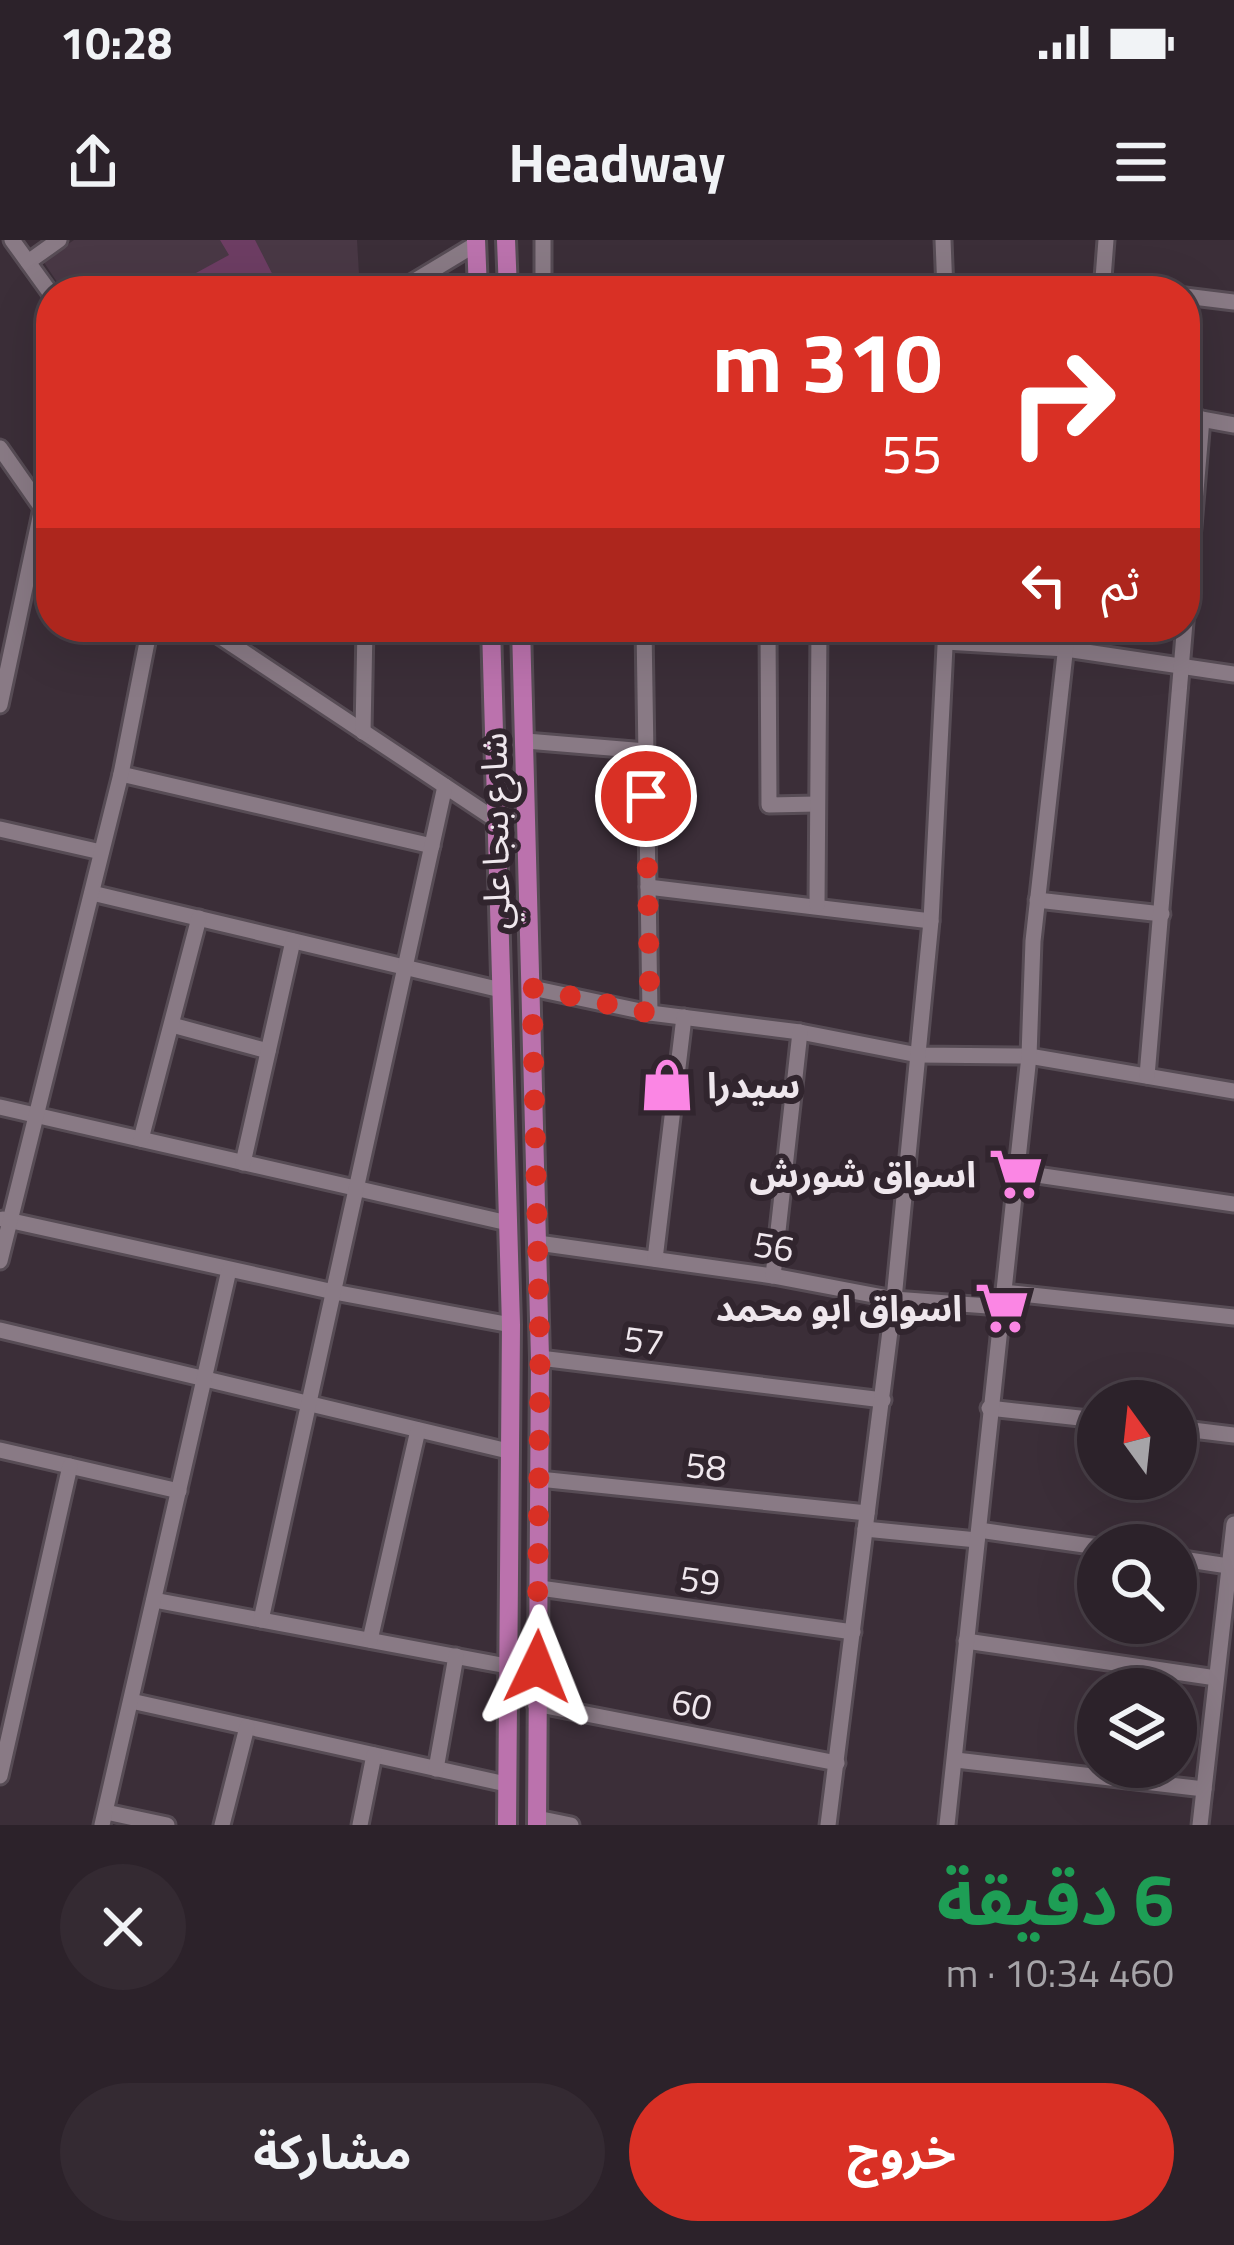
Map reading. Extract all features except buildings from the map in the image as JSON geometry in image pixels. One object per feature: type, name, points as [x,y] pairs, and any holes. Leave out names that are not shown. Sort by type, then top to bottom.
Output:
[{"type":"main road","points":[[506,240],[507,276]]},
{"type":"main road","points":[[476,242],[477,276]]},
{"type":"main road","name":"شارع بنجا علي","points":[[490,642],[512,1325],[507,1825]]},
{"type":"main road","name":"شارع بنجا علي","points":[[522,642],[540,1358],[537,1822]]},
{"type":"main road","points":[[503,1059],[533,1057]]},
{"type":"street","points":[[12,240],[38,276]]},
{"type":"street","points":[[28,262],[59,240]]},
{"type":"street","points":[[543,240],[543,276]]},
{"type":"street","points":[[943,240],[944,276]]},
{"type":"street","points":[[1103,276],[1106,240]]},
{"type":"street","points":[[422,276],[476,242]]},
{"type":"street","points":[[1200,298],[1234,302]]},
{"type":"street","points":[[1200,418],[1234,425]]},
{"type":"street","points":[[0,448],[36,497]]},
{"type":"street","points":[[0,704],[6,648],[36,545]]},
{"type":"street","points":[[0,1261],[5,1219],[92,893],[148,642]]},
{"type":"street","points":[[229,642],[496,820]]},
{"type":"street","points":[[363,732],[365,642]]},
{"type":"street","points":[[644,642],[650,1013]]},
{"type":"street","points":[[768,642],[769,805],[817,804]]},
{"type":"street","points":[[817,905],[819,642]]},
{"type":"street","points":[[828,1825],[895,1299],[931,921],[946,642]]},
{"type":"street","points":[[1010,642],[1234,674]]},
{"type":"street","points":[[947,1825],[1029,1056],[1037,900],[1067,642]]},
{"type":"street","points":[[1147,1076],[1184,642]]},
{"type":"street","points":[[526,741],[646,751]]},
{"type":"street","points":[[121,774],[432,846]]},
{"type":"street","points":[[261,1620],[445,786]]},
{"type":"street","points":[[0,830],[101,852]]},
{"type":"street","points":[[648,887],[931,921]]},
{"type":"street","points":[[92,893],[502,990]]},
{"type":"street","points":[[1037,900],[1162,914]]},
{"type":"street","points":[[141,1139],[199,918]]},
{"type":"street","points":[[243,1162],[293,941]]},
{"type":"street","points":[[532,988],[650,1013],[800,1032],[918,1055],[1029,1056],[1234,1090]]},
{"type":"street","points":[[655,1259],[684,1017]]},
{"type":"street","points":[[172,1025],[268,1051]]},
{"type":"street","points":[[773,1276],[800,1032]]},
{"type":"street","points":[[0,1107],[508,1223]]},
{"type":"street","points":[[1016,1172],[1234,1204]]},
{"type":"street","points":[[5,1219],[334,1292],[512,1325]]},
{"type":"street","name":"56","points":[[538,1243],[773,1276],[895,1299],[1002,1299],[1234,1317]]},
{"type":"street","points":[[166,1825],[104,1819],[229,1270]]},
{"type":"street","points":[[0,1330],[508,1450]]},
{"type":"street","name":"57","points":[[540,1358],[883,1400]]},
{"type":"street","points":[[989,1408],[1077,1418]]},
{"type":"street","points":[[370,1640],[418,1430]]},
{"type":"street","points":[[1197,1431],[1234,1435]]},
{"type":"street","points":[[0,1450],[179,1491]]},
{"type":"street","points":[[0,1776],[70,1466]]},
{"type":"street","name":"58","points":[[539,1479],[1077,1545]]},
{"type":"street","points":[[1200,1825],[1234,1524]]},
{"type":"street","points":[[1197,1561],[1228,1566]]},
{"type":"street","name":"59","points":[[540,1588],[853,1632]]},
{"type":"street","points":[[154,1600],[507,1666]]},
{"type":"street","points":[[965,1641],[1216,1678]]},
{"type":"street","points":[[436,1768],[456,1656]]},
{"type":"street","points":[[131,1702],[506,1784]]},
{"type":"street","name":"60","points":[[535,1704],[838,1763]]},
{"type":"street","points":[[221,1825],[247,1727]]},
{"type":"street","points":[[360,1825],[374,1755]]},
{"type":"street","points":[[956,1760],[1204,1789]]},
{"type":"street","points":[[537,1822],[571,1825]]},
{"type":"shaded area","points":[[74,240],[357,240],[359,276],[53,276],[43,261]]},
{"type":"place","name":"سيدرا","points":[[667,1085]]},
{"type":"place","name":"اسواق شورش","points":[[1016,1174]]},
{"type":"place","name":"اسواق ابو محمد","points":[[1002,1308]]},
{"type":"route","points":[[537,1667],[540,1358],[532,988],[650,1013],[646,796]]}]
